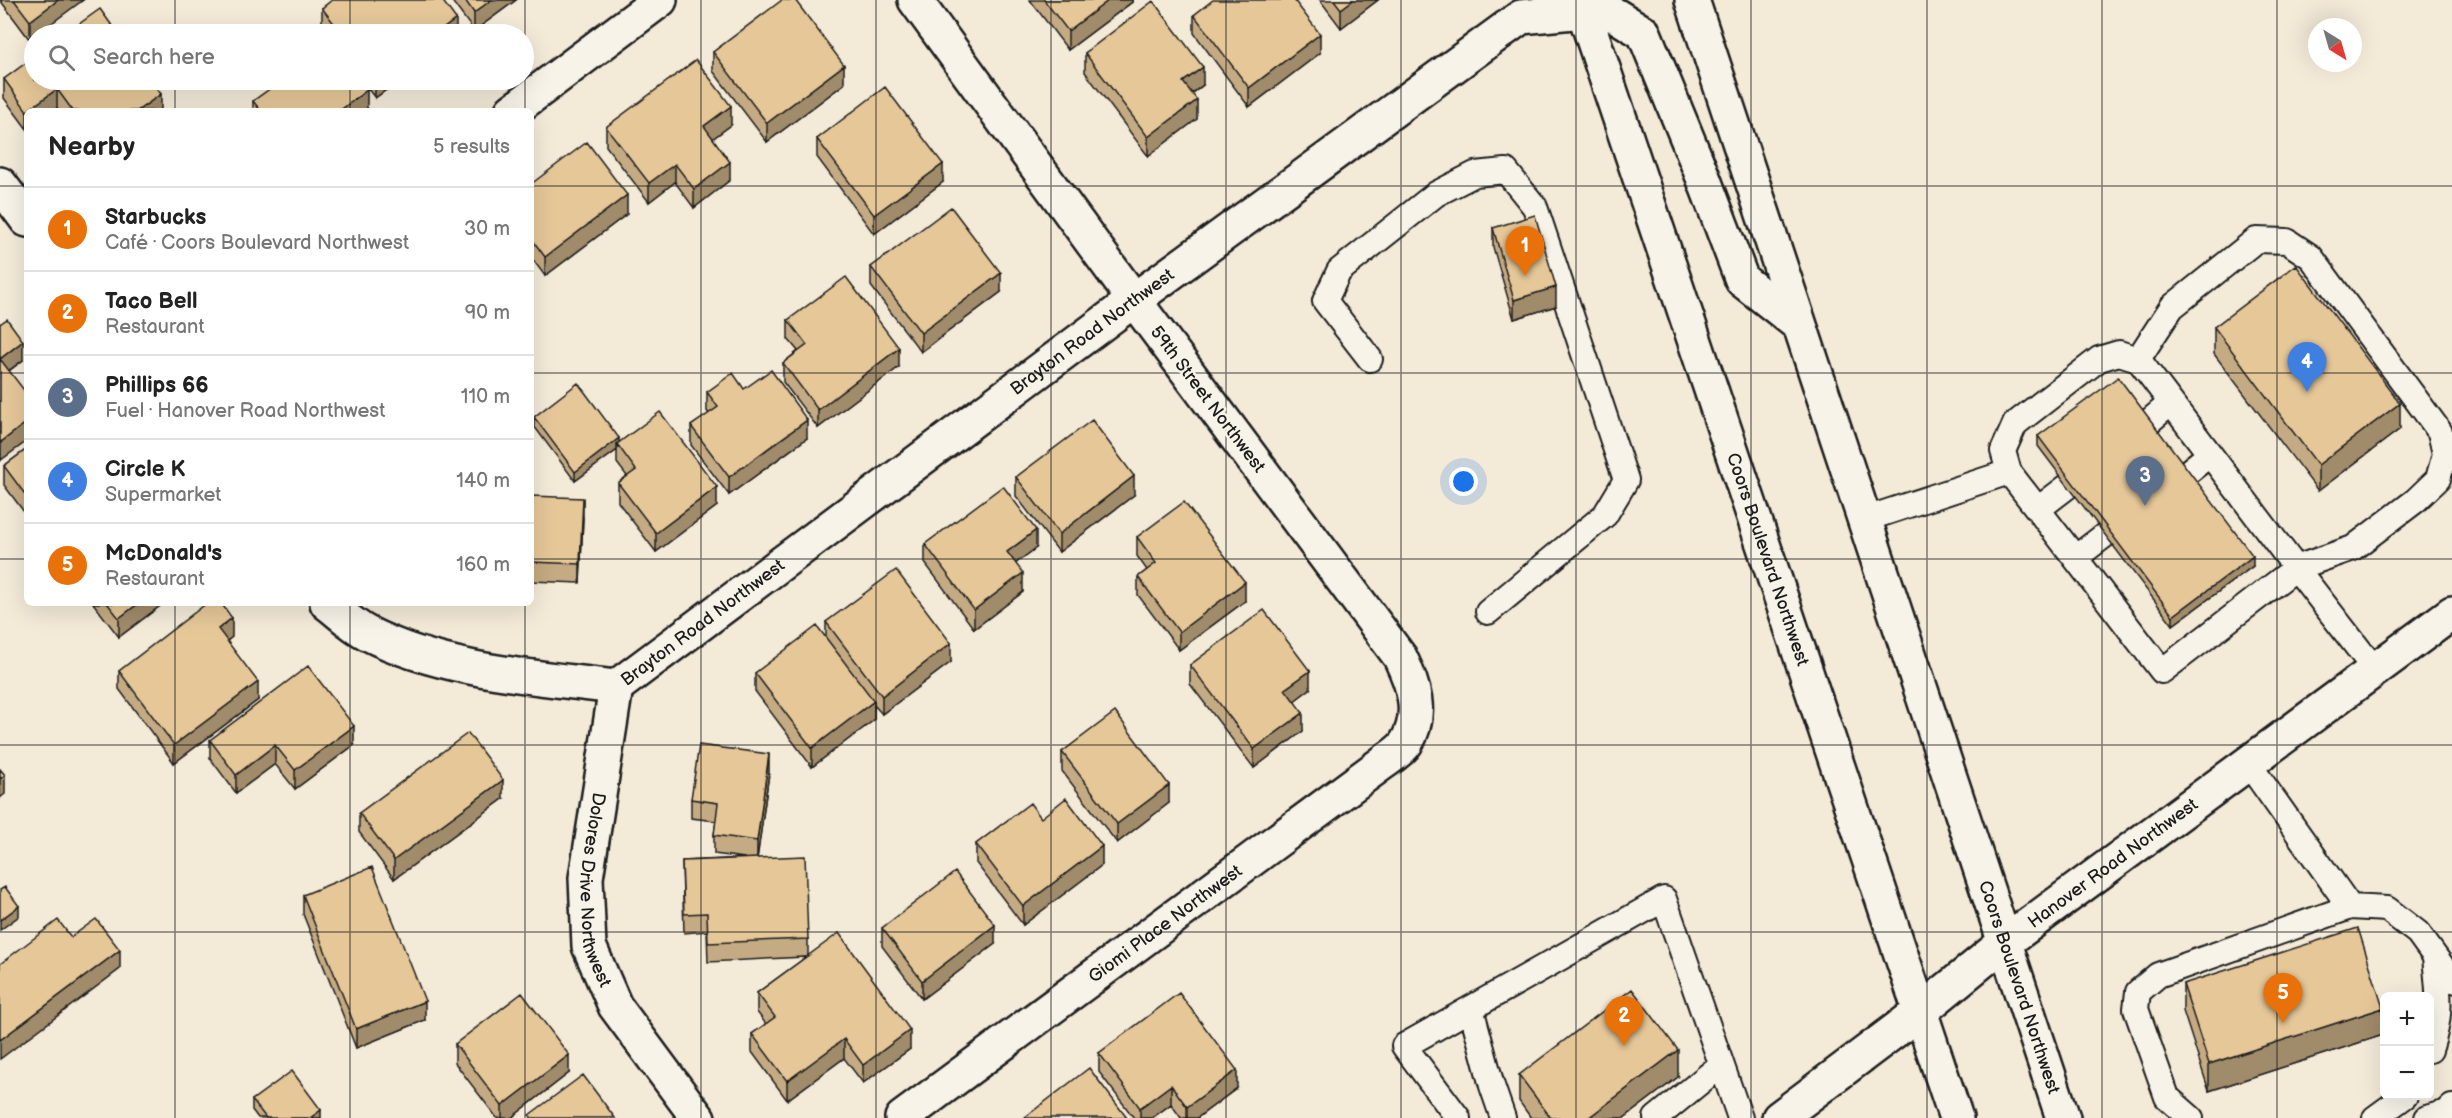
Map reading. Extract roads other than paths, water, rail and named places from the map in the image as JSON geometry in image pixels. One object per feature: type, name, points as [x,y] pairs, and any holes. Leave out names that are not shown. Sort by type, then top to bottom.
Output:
[{"type":"street","points":[[516,108],[660,0]]},
{"type":"street","name":"59th Street Northwest","points":[[915,0],[1134,300],[1400,657],[1413,684],[1416,720]]},
{"type":"street","name":"Coors Boulevard Northwest","points":[[1692,0],[2063,1118]]},
{"type":"street","name":"Brayton Road Northwest","points":[[616,687],[1134,300],[1521,17],[1582,6],[1615,15],[1644,33],[1699,166],[1742,280],[1799,325]]},
{"type":"street","name":"Coors Boulevard Northwest","points":[[1582,6],[1956,1118]]},
{"type":"street","points":[[0,184],[24,216]]},
{"type":"street","points":[[331,606],[366,633],[435,659],[528,677],[616,687]]},
{"type":"street","name":"Hanover Road Northwest","points":[[1779,1118],[1921,1011],[2004,943],[2452,613]]},
{"type":"street","name":"Dolores Drive Northwest","points":[[616,687],[586,878],[590,946],[615,1006],[698,1118]]},
{"type":"street","name":"Giomi Place Northwest","points":[[902,1118],[1382,764],[1406,744],[1416,720]]},
{"type":"lane","points":[[1370,359],[1325,301],[1339,271],[1436,194],[1475,174],[1506,171],[1535,207],[1626,480],[1605,515],[1488,612]]},
{"type":"lane","points":[[2138,359],[2172,307],[2256,240],[2287,241],[2311,257],[2440,432],[2445,454],[2438,479],[2415,501],[2353,548],[2296,567],[2162,671],[2009,472],[2003,451],[2015,424],[2099,358],[2120,353],[2138,359],[2171,403],[2296,567],[2375,670]]},
{"type":"lane","points":[[2146,424],[2171,403]]},
{"type":"lane","points":[[2184,474],[2210,454]]},
{"type":"lane","points":[[1866,519],[2009,472]]},
{"type":"lane","points":[[2038,509],[2068,486]]},
{"type":"lane","points":[[2075,558],[2105,535]]},
{"type":"lane","points":[[2248,763],[2350,907]]},
{"type":"lane","points":[[1458,1118],[1404,1046],[1664,899],[1740,1118]]},
{"type":"lane","points":[[2191,1118],[2167,1097],[2136,1009],[2139,992],[2158,975],[2350,907],[2387,909],[2418,933],[2434,956],[2448,997],[2431,1046]]},
{"type":"lane","points":[[1471,1008],[1503,1118]]},
{"type":"lane","points":[[1656,1118],[1721,1065]]},
{"type":"lane","points":[[2375,1118],[2398,1100]]},
{"type":"lane","points":[[2427,1118],[2447,1112],[2452,1107]]},
{"type":"place","name":"Starbucks","points":[[1525,276]]},
{"type":"place","name":"Circle K","points":[[2307,392]]},
{"type":"place","name":"Phillips 66","points":[[2145,506]]},
{"type":"place","name":"McDonald's","points":[[2283,1023]]},
{"type":"place","name":"Taco Bell","points":[[1624,1046]]}]
